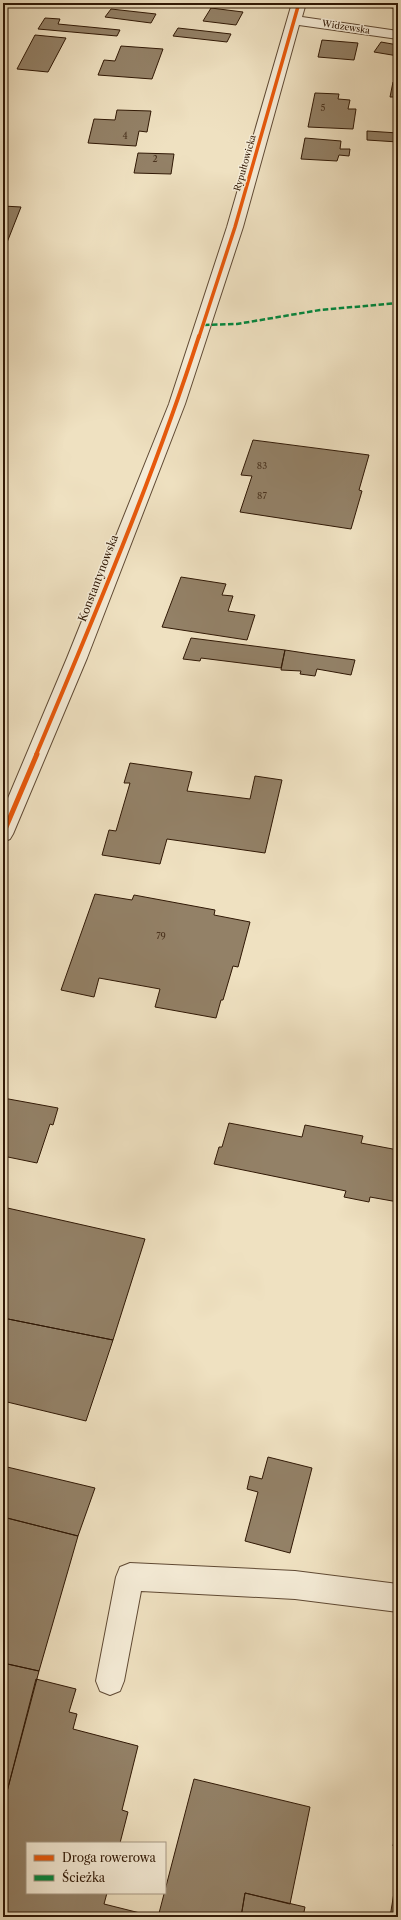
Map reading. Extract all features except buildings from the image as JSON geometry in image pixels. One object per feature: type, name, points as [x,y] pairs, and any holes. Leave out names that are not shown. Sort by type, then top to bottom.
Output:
[{"type":"street","name":"Rypułtowicka","points":[[204,325],[235,227],[299,3]]},
{"type":"street","name":"Widzewska","points":[[294,20],[398,35]]},
{"type":"street","name":"Konstantynowska","points":[[3,834],[77,658],[177,404],[204,325]]},
{"type":"street","points":[[110,1681],[130,1577],[295,1585],[398,1598]]},
{"type":"marked path","points":[[204,325],[237,324],[320,310],[398,303]]},
{"type":"cycle path","points":[[3,834],[77,658],[177,404],[235,227],[299,3]]}]
